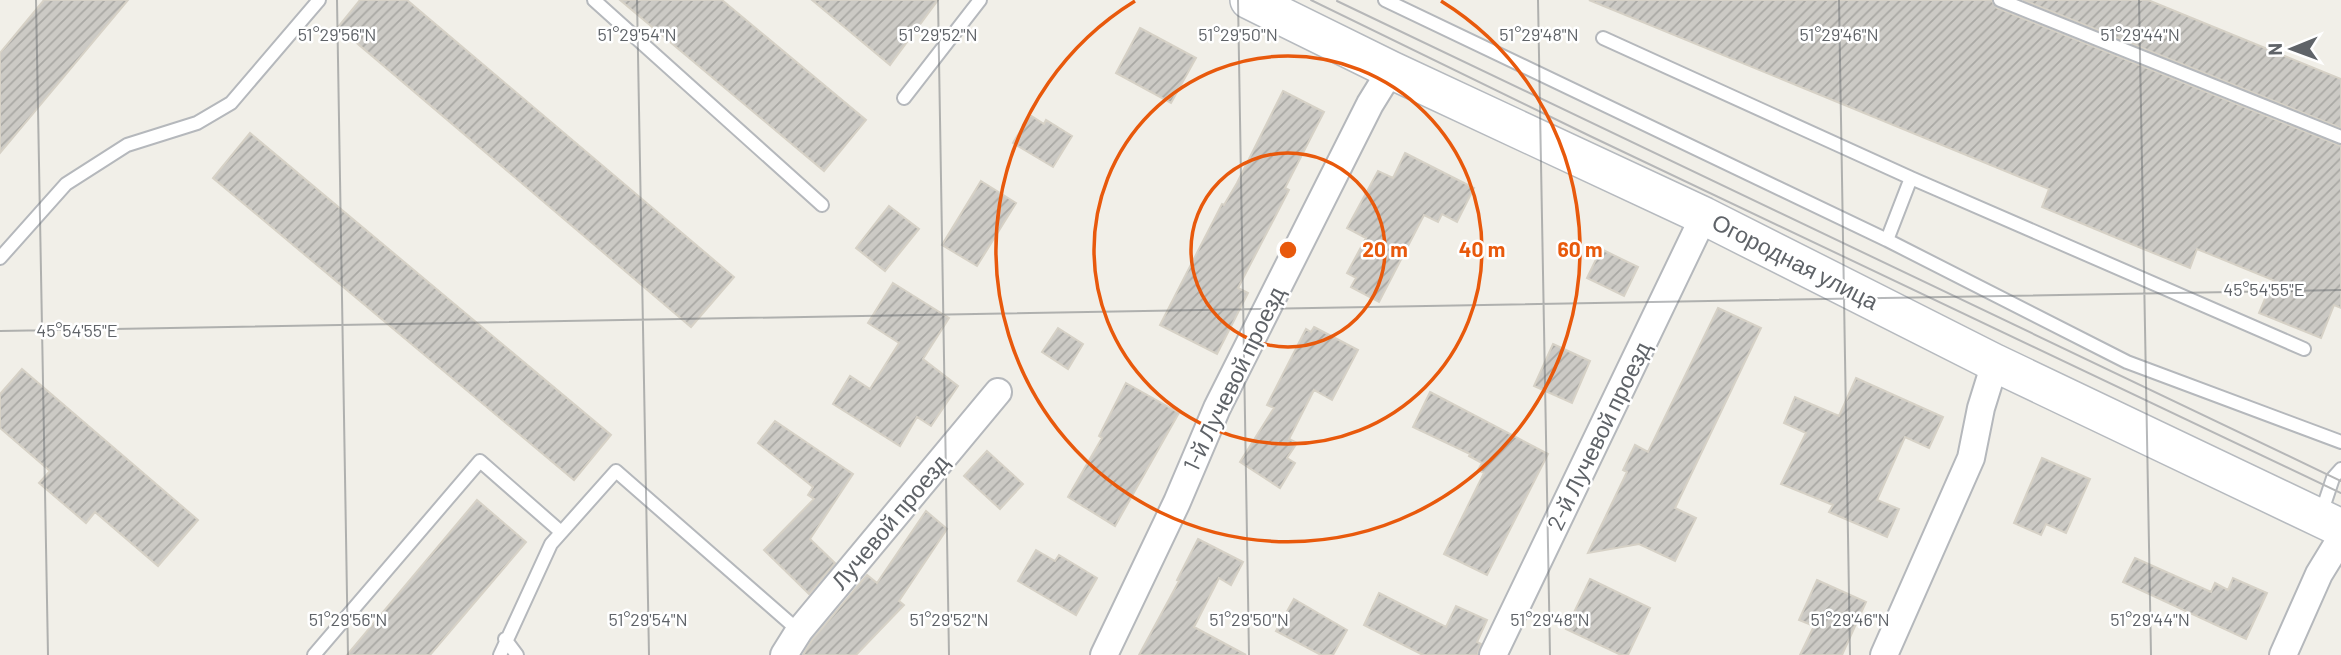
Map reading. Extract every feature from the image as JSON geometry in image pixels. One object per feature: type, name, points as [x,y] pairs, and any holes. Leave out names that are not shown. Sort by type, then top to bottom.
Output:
[{"type":"street","name":"Огородная улица","points":[[1248,0],[1704,216],[1995,363],[2334,528]]},
{"type":"street","name":"1-й Лучевой проезд","points":[[1104,655],[1177,502],[1217,408],[1370,104],[1391,70]]},
{"type":"street","name":"2-й Лучевой проезд","points":[[1493,655],[1704,216]]},
{"type":"street","points":[[1884,655],[1971,458],[1981,408],[1995,363]]},
{"type":"street","name":"Лучевой проезд","points":[[784,655],[799,631],[998,392]]},
{"type":"street","points":[[2283,655],[2319,574],[2334,528]]},
{"type":"lane","points":[[0,258],[66,184],[127,145],[197,123],[231,103],[319,0]]},
{"type":"lane","points":[[594,0],[822,205]]},
{"type":"lane","points":[[904,98],[980,0]]},
{"type":"lane","points":[[1385,0],[1887,240],[2127,362],[2341,442]]},
{"type":"lane","points":[[2000,0],[2341,137]]},
{"type":"lane","points":[[1603,37],[1911,178],[2304,349]]},
{"type":"lane","points":[[1887,240],[1911,178]]},
{"type":"lane","points":[[314,655],[480,461],[561,532]]},
{"type":"lane","points":[[2334,528],[2333,478],[2341,469]]},
{"type":"lane","points":[[500,655],[505,639],[551,544],[616,471],[799,631]]},
{"type":"lane","points":[[505,639],[516,655]]},
{"type":"building","points":[[44,0],[128,0],[0,153],[0,53]]},
{"type":"building","points":[[360,0],[407,0],[734,277],[691,327],[338,27]]},
{"type":"building","points":[[620,0],[722,0],[866,120],[824,171]]},
{"type":"building","points":[[812,0],[938,0],[890,65]]},
{"type":"building","points":[[1589,0],[1991,0],[1997,8],[2341,146],[2341,308],[2334,305],[2321,338],[2259,313],[2273,280],[2197,249],[2190,268],[2124,241],[2042,207],[2049,189]]},
{"type":"building","points":[[2023,0],[2148,0],[2341,79],[2341,128]]},
{"type":"building","points":[[1140,28],[1196,58],[1171,103],[1116,73]]},
{"type":"building","points":[[1283,91],[1324,112],[1285,188],[1289,190],[1238,288],[1248,293],[1217,354],[1160,325]]},
{"type":"building","points":[[1030,115],[1044,124],[1046,120],[1072,136],[1053,167],[1013,143]]},
{"type":"building","points":[[250,133],[611,435],[574,480],[213,178]]},
{"type":"building","points":[[1405,153],[1474,188],[1457,222],[1442,214],[1438,222],[1424,215],[1379,302],[1351,287],[1356,278],[1347,273],[1366,238],[1347,228],[1378,171],[1393,178]]},
{"type":"building","points":[[981,181],[1016,203],[977,266],[942,245]]},
{"type":"building","points":[[889,206],[919,229],[885,271],[856,248]]},
{"type":"building","points":[[1601,249],[1638,267],[1624,296],[1587,278]]},
{"type":"building","points":[[893,283],[949,318],[923,359],[958,386],[931,426],[917,417],[900,446],[833,404],[850,376],[870,389],[899,343],[868,323]]},
{"type":"building","points":[[1718,308],[1761,328],[1675,508],[1696,518],[1675,561],[1639,544],[1588,553],[1627,472],[1623,470],[1635,445],[1648,452]]},
{"type":"building","points":[[1314,327],[1358,350],[1332,400],[1314,390],[1289,439],[1297,443],[1287,458],[1295,463],[1280,488],[1240,462],[1274,408],[1267,405],[1306,329],[1311,332]]},
{"type":"building","points":[[1058,328],[1083,344],[1068,369],[1042,352]]},
{"type":"building","points":[[1553,344],[1590,361],[1572,403],[1534,386]]},
{"type":"building","points":[[22,369],[198,520],[158,566],[95,512],[86,523],[39,483],[50,471],[0,428],[0,394]]},
{"type":"building","points":[[1856,378],[1943,417],[1929,448],[1905,437],[1877,500],[1899,509],[1887,537],[1829,512],[1833,505],[1781,484],[1806,433],[1784,423],[1795,397],[1839,416]]},
{"type":"building","points":[[1126,383],[1179,413],[1115,526],[1068,497],[1102,438],[1099,436]]},
{"type":"building","points":[[1430,392],[1548,454],[1487,575],[1444,554],[1484,473],[1478,470],[1482,463],[1469,456],[1470,454],[1413,427]]},
{"type":"building","points":[[775,421],[853,474],[810,539],[835,563],[809,594],[764,550],[814,499],[808,495],[813,487],[758,443]]},
{"type":"building","points":[[987,451],[1023,484],[1000,509],[964,476]]},
{"type":"building","points":[[2042,458],[2090,479],[2066,533],[2046,524],[2041,535],[2014,523]]},
{"type":"building","points":[[477,500],[526,542],[430,655],[347,655]]},
{"type":"building","points":[[926,511],[947,529],[899,601],[904,605],[856,655],[803,655],[812,640],[867,575],[877,583]]},
{"type":"building","points":[[1198,539],[1243,562],[1231,585],[1219,578],[1194,627],[1246,655],[1139,655],[1179,581],[1177,580]]},
{"type":"building","points":[[1036,550],[1055,561],[1059,555],[1097,578],[1076,615],[1018,581]]},
{"type":"building","points":[[2135,558],[2211,592],[2215,583],[2228,590],[2233,578],[2267,593],[2246,639],[2123,582]]},
{"type":"building","points":[[1590,579],[1650,608],[1628,655],[1621,655],[1566,629]]},
{"type":"building","points":[[1817,580],[1866,602],[1842,655],[1800,655],[1814,626],[1799,620]]},
{"type":"building","points":[[1379,593],[1446,627],[1456,606],[1487,620],[1477,642],[1481,644],[1477,655],[1423,655],[1364,625]]},
{"type":"building","points":[[1294,599],[1347,630],[1333,655],[1321,655],[1276,631]]},
{"type":"tram line","points":[[1311,0],[1590,136],[2341,493]]},
{"type":"tram line","points":[[1337,1],[2341,481]]}]
